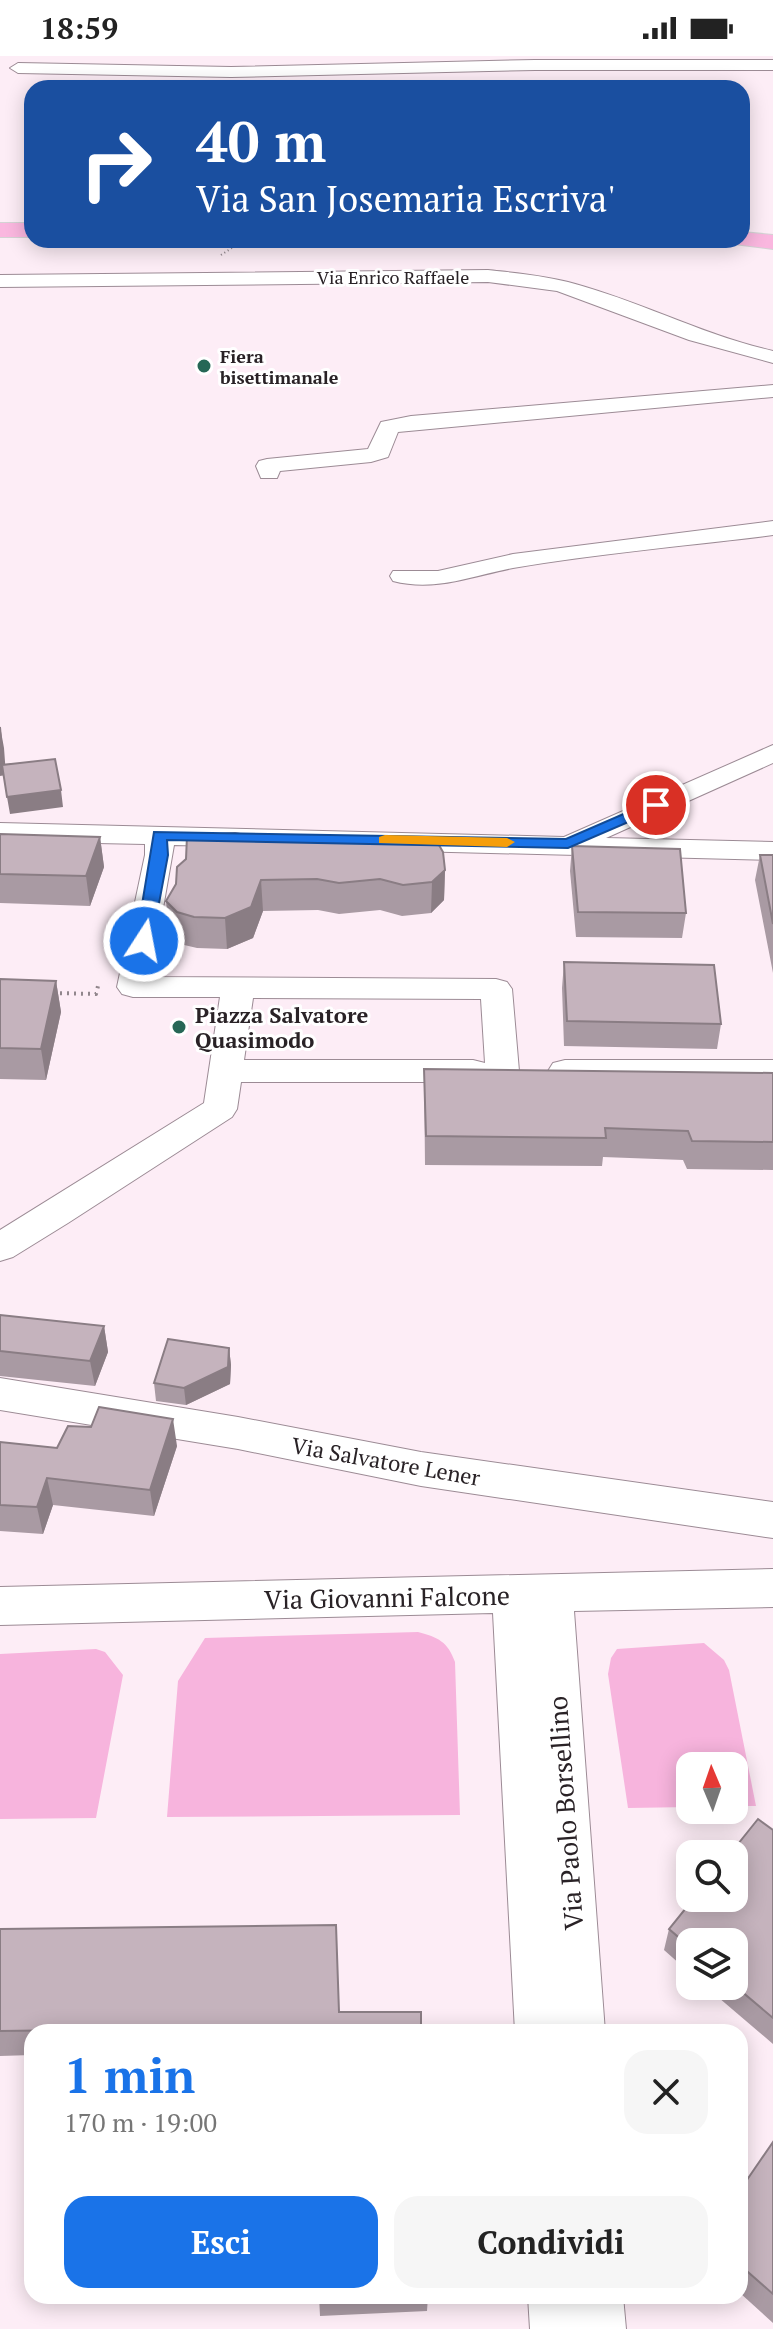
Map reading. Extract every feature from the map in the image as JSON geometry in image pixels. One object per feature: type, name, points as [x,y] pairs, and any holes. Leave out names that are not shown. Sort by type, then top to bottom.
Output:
[{"type":"highway","points":[[0,230],[24,230]]},
{"type":"highway","points":[[750,240],[773,242]]},
{"type":"street","points":[[0,71],[23,62],[225,67],[773,65]]},
{"type":"street","name":"Via Enrico Raffaele","points":[[0,281],[488,276],[573,289],[723,345],[773,357]]},
{"type":"street","points":[[269,473],[267,466],[380,452],[389,427],[411,423],[773,391]]},
{"type":"street","points":[[402,576],[438,578],[513,561],[773,528]]},
{"type":"street","points":[[568,844],[773,753]]},
{"type":"street","points":[[0,832],[773,851]]},
{"type":"street","points":[[159,835],[160,855],[133,987],[496,989],[502,1071]]},
{"type":"street","points":[[0,1247],[63,1212],[124,1168],[220,1109],[238,987]]},
{"type":"street","points":[[227,1071],[773,1071]]},
{"type":"street","name":"Via Salvatore Lener","points":[[0,1394],[238,1433],[421,1469],[773,1520]]},
{"type":"street","name":"Via Giovanni Falcone","points":[[0,1606],[773,1588]]},
{"type":"street","name":"Via Paolo Borsellino","points":[[532,1594],[541,2024]]},
{"type":"street","name":"Via Paolo Borsellino","points":[[532,1594],[578,2024]]},
{"type":"street","points":[[556,2304],[558,2329]]},
{"type":"street","points":[[596,2304],[598,2329]]},
{"type":"path","points":[[48,993],[96,994],[98,986]]},
{"type":"shaded area","points":[[418,1632],[441,1641],[455,1662],[460,1815],[167,1817],[178,1681],[205,1638]]},
{"type":"shaded area","points":[[704,1643],[724,1660],[729,1670],[745,1752],[676,1752],[676,1807],[628,1808],[608,1674],[611,1658],[617,1649]]},
{"type":"shaded area","points":[[96,1649],[105,1652],[123,1675],[96,1818],[0,1819],[0,1654]]},
{"type":"shaded area","points":[[748,1766],[756,1806],[748,1806]]},
{"type":"building","points":[[55,759],[61,790],[7,797],[2,765]]},
{"type":"building","points":[[235,833],[261,838],[287,835],[306,839],[334,836],[362,840],[385,837],[436,840],[443,852],[445,870],[432,882],[403,885],[380,879],[339,883],[317,879],[261,880],[251,907],[225,918],[194,917],[177,912],[166,901],[176,884],[177,867],[186,859],[187,836]]},
{"type":"building","points":[[0,834],[100,837],[86,876],[0,874]]},
{"type":"building","points":[[572,846],[680,849],[686,913],[578,912]]},
{"type":"building","points":[[760,855],[773,855],[773,924]]},
{"type":"building","points":[[564,962],[714,965],[721,1024],[567,1021]]},
{"type":"building","points":[[0,979],[56,981],[41,1049],[0,1048]]},
{"type":"building","points":[[424,1069],[773,1073],[773,1142],[692,1141],[688,1131],[605,1128],[606,1138],[426,1136]]},
{"type":"building","points":[[0,1315],[104,1326],[90,1361],[0,1351]]},
{"type":"building","points":[[168,1339],[229,1348],[228,1367],[184,1388],[154,1383]]},
{"type":"building","points":[[99,1407],[173,1419],[150,1490],[47,1478],[37,1507],[0,1505],[0,1442],[57,1448],[68,1426],[91,1427]]},
{"type":"building","points":[[758,1819],[773,1830],[773,2018],[748,1997],[748,1928],[676,1928],[676,1935],[669,1929],[683,1912],[748,1912],[748,1840],[741,1840]]},
{"type":"building","points":[[336,1925],[339,2012],[421,2012],[421,2024],[24,2024],[24,2031],[0,2031],[0,1929]]},
{"type":"building","points":[[773,2142],[773,2294],[748,2272],[748,2178]]},
{"type":"slow traffic","points":[[385,840],[507,842]]},
{"type":"place","name":"Fiera bisettimanale","points":[[204,366]]},
{"type":"place","name":"Piazza Salvatore Quasimodo","points":[[179,1027]]},
{"type":"route","points":[[144,941],[160,855],[159,835],[568,844],[656,805]]}]
